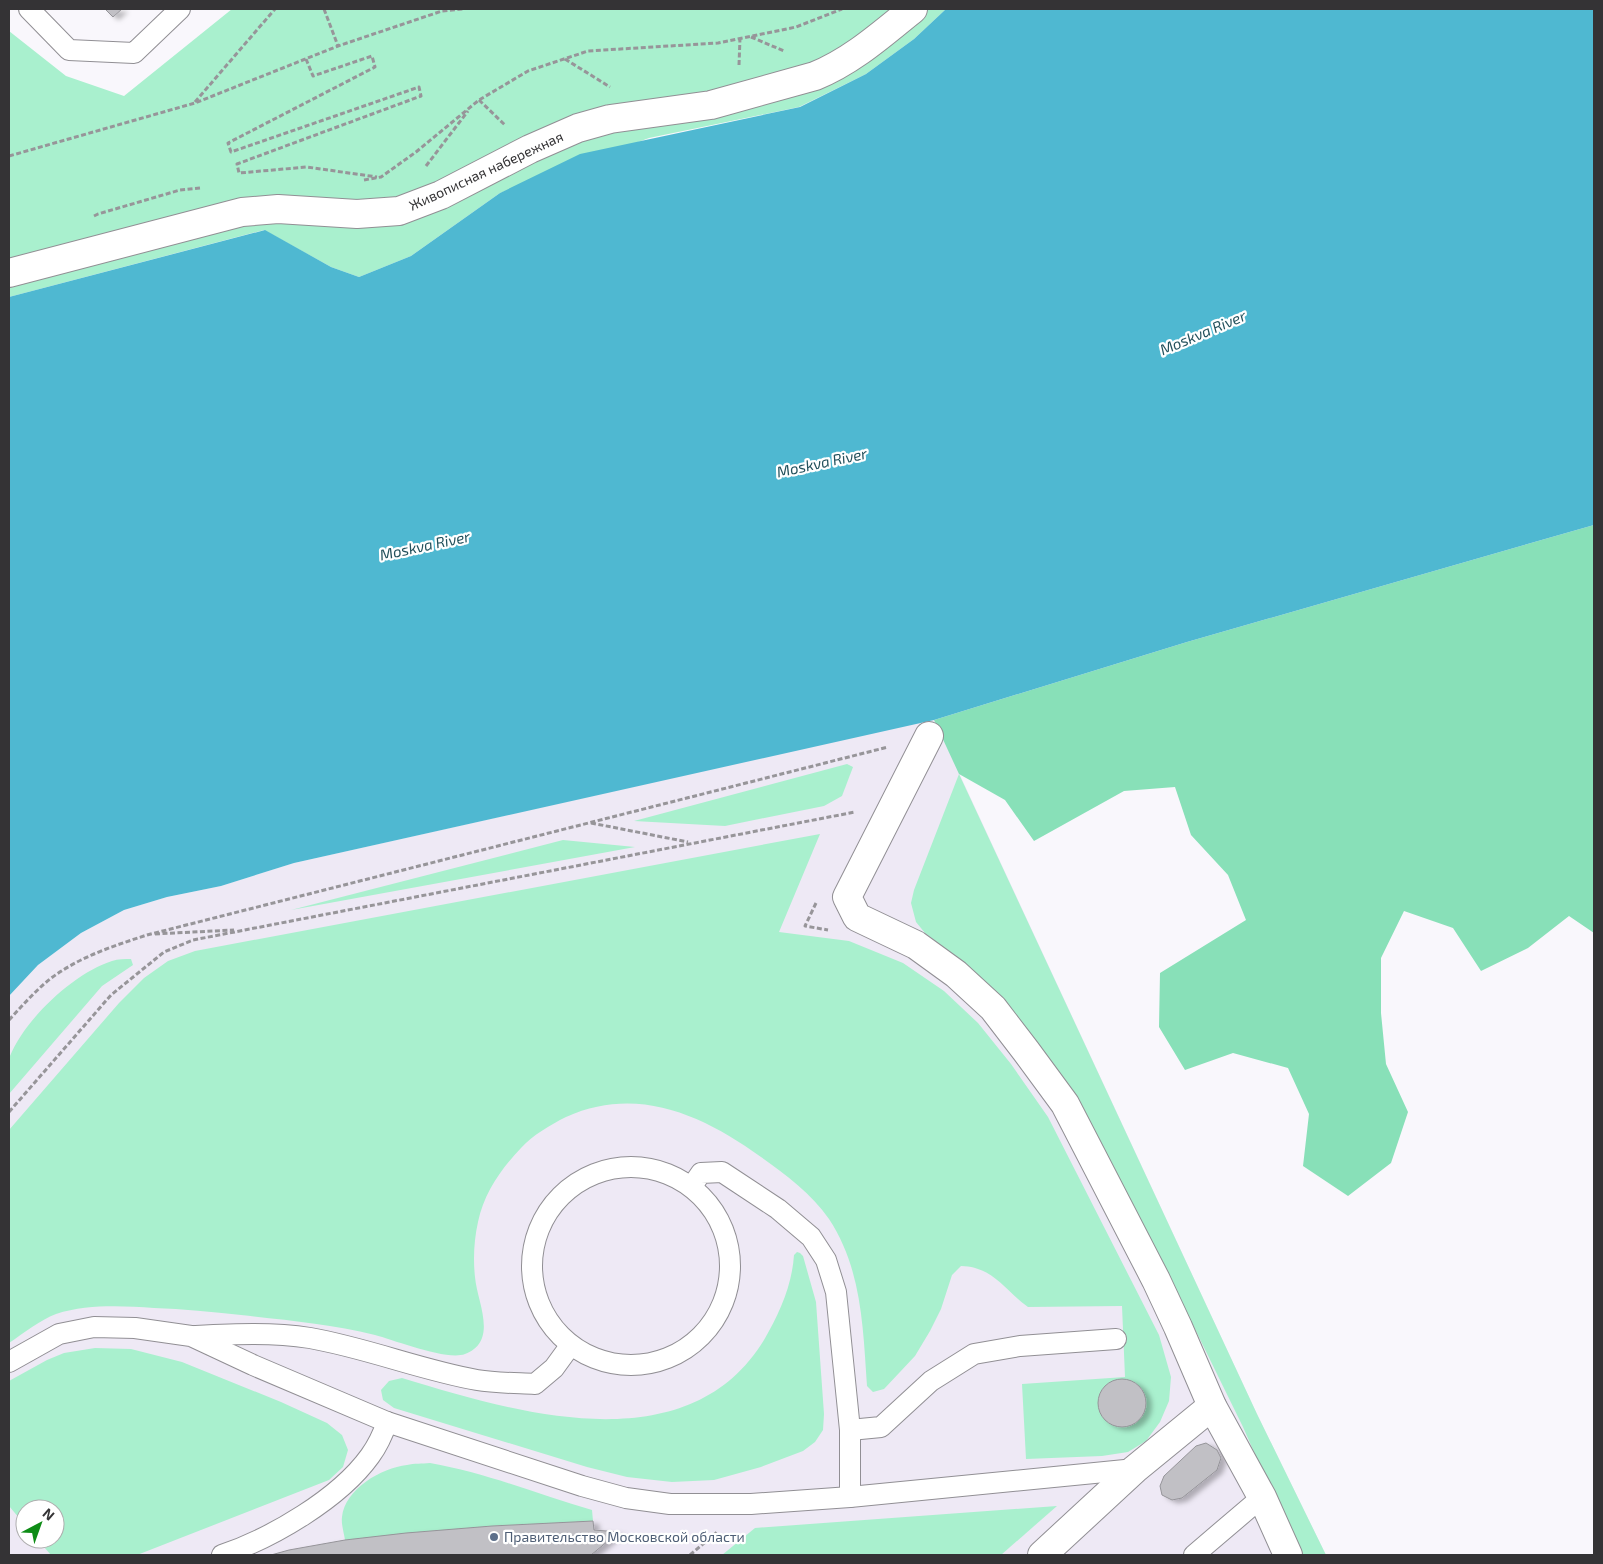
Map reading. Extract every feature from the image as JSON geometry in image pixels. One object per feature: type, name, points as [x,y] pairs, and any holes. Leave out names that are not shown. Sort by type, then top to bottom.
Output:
[{"type":"street","name":"Живописная набережная","points":[[9,273],[242,212],[278,209],[357,214],[399,211],[441,195],[578,128],[610,119],[711,105],[828,71],[869,45],[913,9]]},
{"type":"street","points":[[929,736],[847,896],[857,917],[916,945],[956,974],[992,1008],[1059,1097],[1160,1288],[1212,1406],[1262,1497],[1288,1555]]},
{"type":"street","points":[[1042,1555],[1136,1469],[1212,1406]]},
{"type":"lane","points":[[29,9],[69,50],[134,54],[180,9]]},
{"type":"lane","points":[[617,1166],[655,1168],[692,1186],[718,1216],[730,1253],[728,1291],[710,1327],[681,1353],[644,1365],[604,1363],[570,1346],[543,1314],[531,1279],[534,1240],[551,1205],[580,1179],[617,1166]]},
{"type":"lane","points":[[692,1186],[701,1173],[722,1172],[778,1209],[811,1237],[826,1260],[836,1292],[850,1430],[850,1497]]},
{"type":"lane","points":[[9,1362],[59,1334],[94,1328],[135,1328],[191,1336],[260,1334],[309,1338],[367,1350],[435,1370],[478,1380],[534,1384],[554,1368],[570,1346]]},
{"type":"lane","points":[[191,1336],[252,1365],[387,1422],[573,1483],[626,1498],[670,1504],[751,1504],[850,1497],[1136,1469]]},
{"type":"lane","points":[[850,1430],[881,1426],[931,1381],[974,1354],[1020,1346],[1116,1340]]},
{"type":"lane","points":[[222,1555],[283,1528],[338,1489],[370,1456],[382,1438],[387,1422]]},
{"type":"lane","points":[[1194,1555],[1262,1497]]},
{"type":"path","points":[[195,103],[275,9]]},
{"type":"path","points":[[324,9],[338,46]]},
{"type":"path","points":[[9,156],[195,103],[338,46],[443,10],[463,9]]},
{"type":"path","points":[[361,180],[381,177],[416,152],[479,100],[528,72],[588,51],[718,43],[796,27],[842,9]]},
{"type":"path","points":[[306,59],[313,76],[372,56],[375,67],[228,143],[231,152],[419,87],[421,96],[237,164],[239,173],[308,167],[381,177]]},
{"type":"path","points":[[423,171],[471,107]]},
{"type":"path","points":[[91,218],[98,214],[180,190],[210,187]]},
{"type":"path","points":[[9,1020],[49,980],[76,962],[108,947],[147,935],[892,746],[888,754]]},
{"type":"path","points":[[9,1112],[111,995],[164,952],[193,940],[692,842],[861,811],[857,819]]},
{"type":"path","points":[[588,823],[692,842]]},
{"type":"path","points":[[818,899],[805,926],[832,930]]},
{"type":"path","points":[[147,935],[248,930]]},
{"type":"path","points":[[690,1555],[723,1528]]},
{"type":"shaded area","points":[[934,719],[1257,1414],[1326,1555],[9,1555],[9,996],[38,965],[81,933],[124,910],[167,897],[221,886],[294,863]]},
{"type":"green space","points":[[232,9],[946,9],[914,39],[866,74],[799,107],[649,138],[500,193],[411,256],[359,277],[331,267],[264,230],[9,297],[9,31],[66,76],[124,96]]},
{"type":"green space","points":[[1594,525],[1594,933],[1569,916],[1528,948],[1481,971],[1453,928],[1404,911],[1381,958],[1381,1013],[1386,1064],[1408,1112],[1391,1163],[1348,1196],[1303,1166],[1309,1114],[1288,1068],[1233,1053],[1185,1070],[1159,1027],[1160,973],[1246,920],[1228,875],[1191,835],[1175,787],[1124,791],[1034,841],[1005,800],[959,774],[934,720],[1187,642]]},
{"type":"green space","points":[[847,764],[853,767],[842,796],[824,806],[725,826],[634,821]]},
{"type":"green space","points":[[959,774],[1257,1414],[1326,1555],[1299,1555],[1243,1427],[1117,1174],[1074,1096],[964,963],[925,933],[916,922],[911,903],[914,890]]},
{"type":"green space","points":[[820,834],[779,932],[849,941],[903,963],[944,991],[978,1023],[1011,1064],[1048,1117],[1159,1335],[1171,1377],[1169,1401],[1160,1422],[1146,1441],[1128,1452],[1102,1456],[1026,1459],[1022,1384],[1125,1377],[1122,1306],[1028,1307],[998,1280],[982,1270],[972,1267],[961,1266],[952,1275],[941,1309],[915,1356],[884,1389],[873,1392],[867,1386],[859,1300],[848,1258],[840,1238],[829,1219],[815,1201],[789,1177],[739,1142],[716,1129],[692,1117],[668,1109],[644,1105],[619,1104],[593,1108],[566,1117],[526,1143],[500,1173],[484,1201],[475,1243],[475,1277],[484,1320],[484,1331],[481,1340],[475,1348],[465,1354],[446,1355],[375,1335],[308,1323],[165,1308],[117,1306],[93,1307],[56,1314],[38,1323],[9,1343],[9,1130],[119,1003],[144,978],[168,961],[195,951]]},
{"type":"green space","points":[[563,840],[635,847],[291,910]]},
{"type":"green space","points":[[119,959],[131,959],[133,965],[102,986],[9,1094],[8,1069],[10,1056],[27,1027],[39,1013],[67,987],[97,967]]},
{"type":"green space","points":[[797,1252],[803,1256],[816,1302],[824,1414],[823,1430],[815,1442],[803,1451],[761,1467],[714,1480],[672,1482],[627,1477],[587,1467],[394,1408],[383,1400],[381,1390],[389,1381],[402,1378],[495,1404],[545,1414],[596,1419],[645,1416],[691,1404],[731,1379],[764,1340],[788,1289],[794,1255]]},
{"type":"green space","points":[[95,1348],[131,1349],[182,1362],[281,1402],[327,1423],[342,1435],[348,1450],[343,1467],[329,1480],[137,1555],[51,1555],[46,1549],[65,1549],[65,1499],[15,1499],[15,1513],[9,1506],[9,1381],[64,1353]]},
{"type":"green space","points":[[430,1463],[492,1478],[592,1510],[593,1521],[492,1526],[345,1540],[342,1517],[350,1497],[357,1489],[386,1470],[410,1464]]},
{"type":"green space","points":[[1057,1506],[1001,1555],[722,1555],[755,1528]]},
{"type":"water","name":"Moskva River","points":[[946,9],[1594,9],[1594,525],[1187,642],[934,720],[294,863],[221,886],[167,897],[124,910],[81,933],[38,965],[9,996],[9,297],[265,230],[331,267],[359,277],[411,256],[500,193],[580,154],[800,107],[866,74],[914,39]]},
{"type":"building","points":[[105,9],[122,9],[113,17]]},
{"type":"building","points":[[1117,1379],[1127,1379],[1139,1386],[1146,1398],[1146,1408],[1139,1420],[1127,1427],[1117,1427],[1109,1423],[1102,1416],[1098,1408],[1098,1398],[1102,1390],[1109,1383]]},
{"type":"building","points":[[1206,1443],[1217,1450],[1221,1458],[1217,1470],[1182,1498],[1172,1500],[1162,1495],[1160,1486],[1164,1476],[1196,1446]]},
{"type":"building","name":"Правительство Московской области","points":[[593,1521],[594,1530],[619,1532],[591,1555],[271,1555],[345,1540],[406,1533]]},
{"type":"place","name":"Правительство Московской области","points":[[494,1537]]}]
